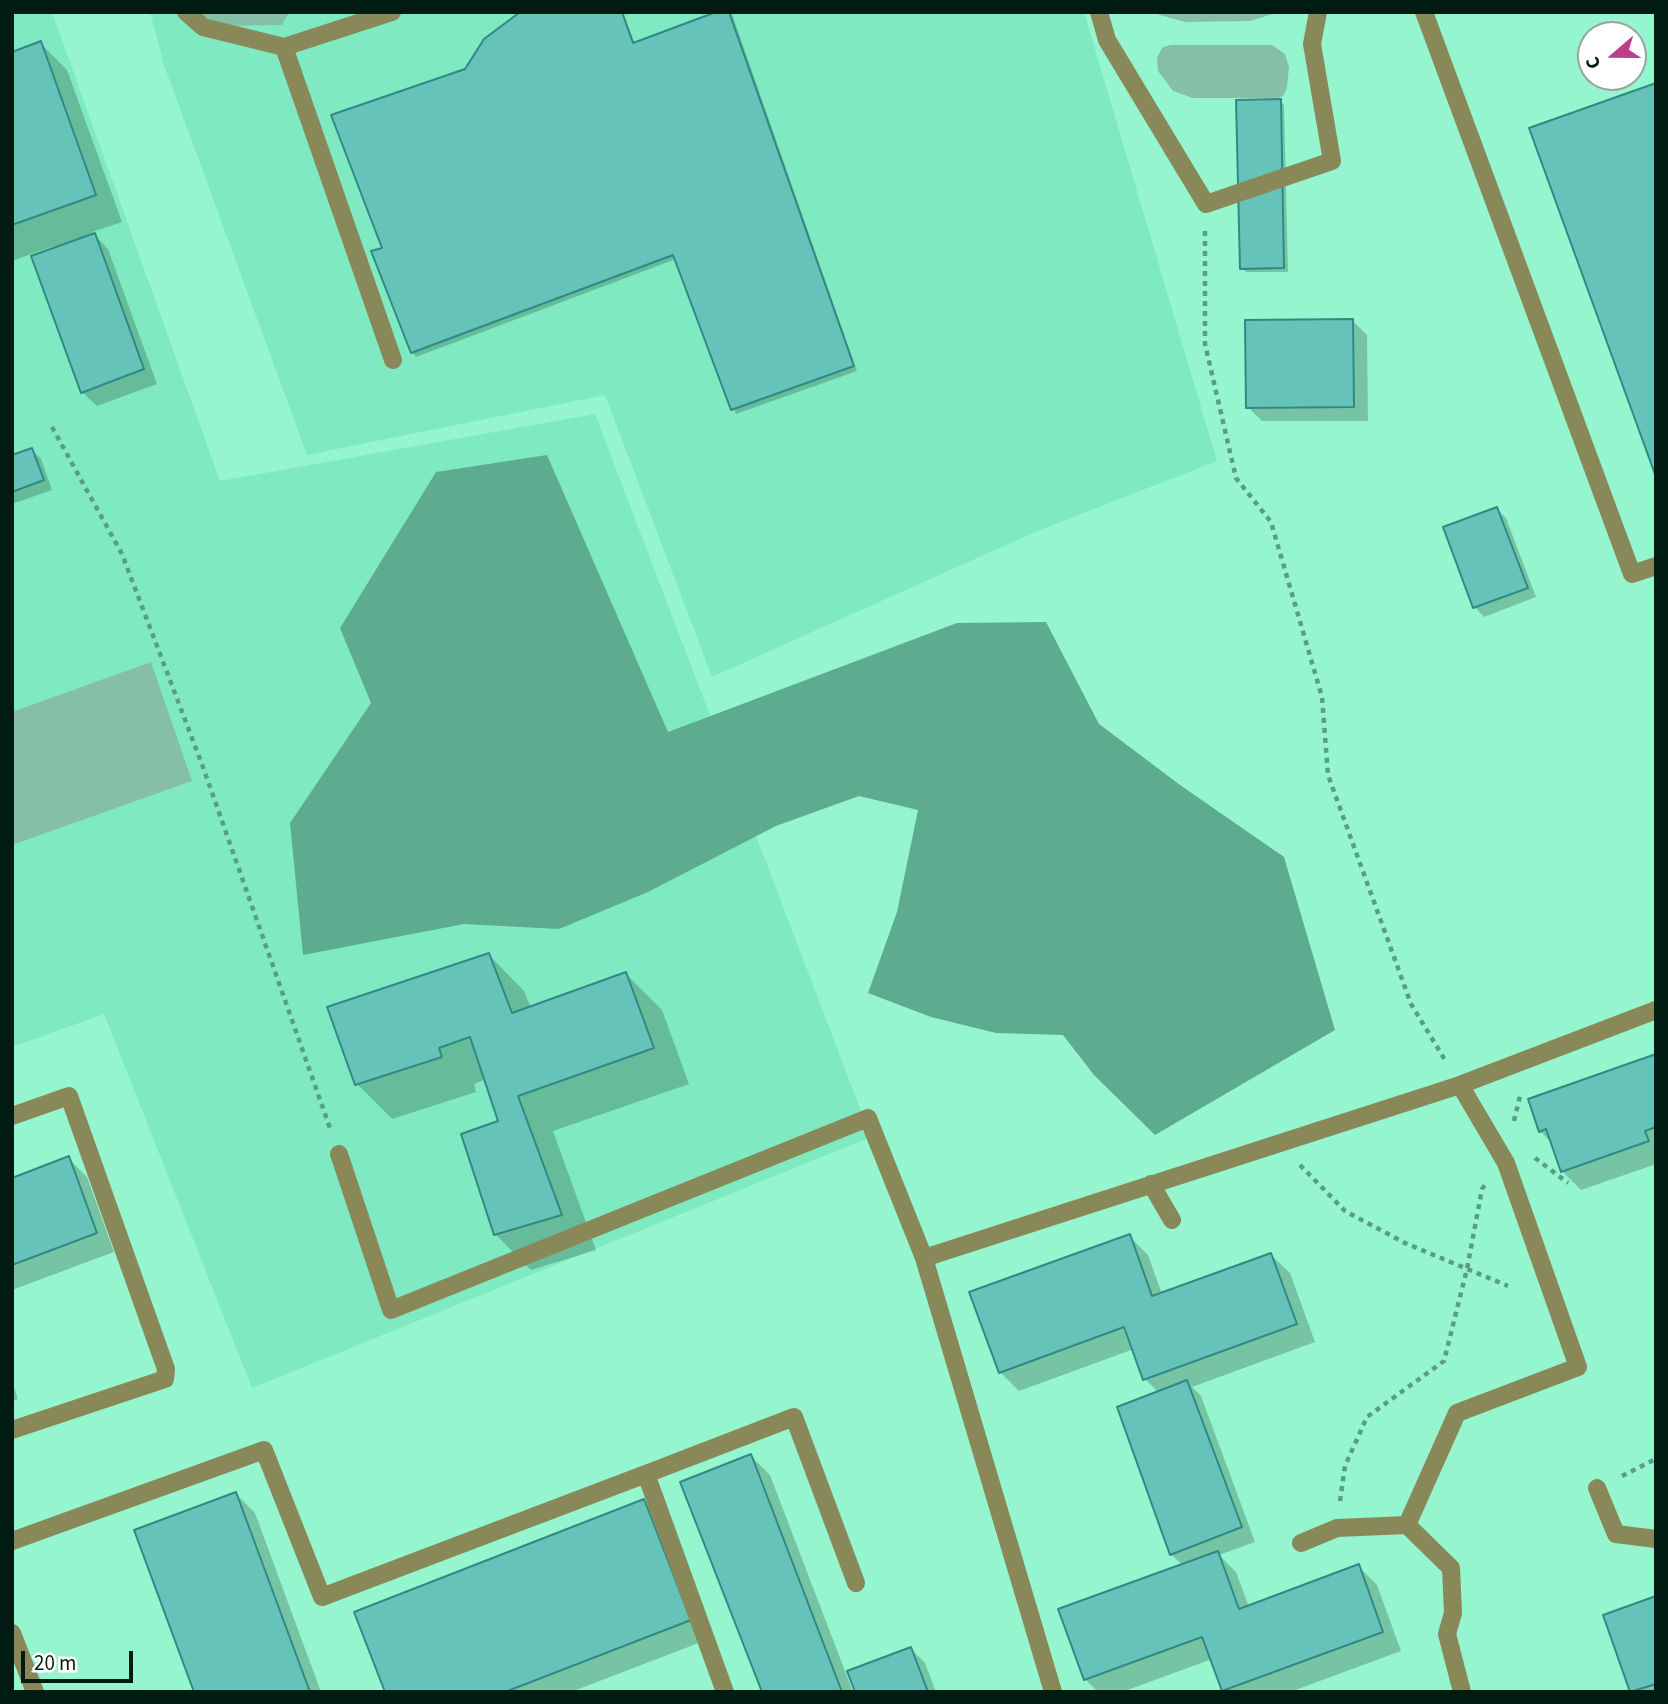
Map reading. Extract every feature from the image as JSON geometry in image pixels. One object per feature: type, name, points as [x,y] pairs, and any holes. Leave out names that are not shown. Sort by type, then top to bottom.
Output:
[{"type":"lane","points":[[186,12],[203,27],[284,47],[392,12]]},
{"type":"lane","points":[[1099,12],[1107,40],[1206,204],[1332,161],[1312,44],[1318,12]]},
{"type":"lane","points":[[1424,12],[1632,574],[1656,566]]},
{"type":"lane","points":[[284,47],[393,360]]},
{"type":"lane","points":[[924,1258],[1460,1085],[1529,1056],[1656,1010]]},
{"type":"lane","points":[[1407,1525],[1457,1413],[1578,1367],[1506,1163],[1460,1085]]},
{"type":"lane","points":[[12,1116],[69,1096],[166,1369],[165,1379],[12,1430]]},
{"type":"lane","points":[[339,1154],[391,1310],[868,1118],[924,1258],[1053,1692]]},
{"type":"lane","points":[[1151,1184],[1171,1220]]},
{"type":"lane","points":[[12,1541],[264,1450],[322,1597],[794,1418],[856,1583]]},
{"type":"lane","points":[[646,1474],[725,1692]]},
{"type":"lane","points":[[1597,1488],[1616,1534],[1656,1539]]},
{"type":"lane","points":[[1301,1543],[1337,1528],[1407,1525],[1451,1568],[1453,1613],[1447,1634],[1461,1692]]},
{"type":"lane","points":[[12,1633],[35,1692]]},
{"type":"path","points":[[1206,204],[1205,344],[1236,478],[1271,522],[1322,698],[1328,775],[1411,1004],[1460,1085]]},
{"type":"path","points":[[52,427],[122,554],[203,767],[339,1154]]},
{"type":"path","points":[[1337,1528],[1345,1466],[1367,1417],[1444,1361],[1467,1269],[1482,1189],[1506,1163],[1529,1056]]},
{"type":"path","points":[[1529,1154],[1568,1183]]},
{"type":"path","points":[[1298,1163],[1346,1211],[1405,1243],[1508,1286]]},
{"type":"path","points":[[1597,1488],[1656,1459]]},
{"type":"shaded area","points":[[12,12],[52,12],[220,481],[595,414],[871,1137],[252,1388],[104,1014],[12,1047]]},
{"type":"shaded area","points":[[150,12],[1084,12],[1217,461],[1035,532],[712,677],[605,395],[307,455],[164,65]]},
{"type":"shaded area","points":[[196,12],[289,12],[282,25],[220,26]]},
{"type":"shaded area","points":[[1149,12],[1279,12],[1250,21],[1185,22]]},
{"type":"shaded area","points":[[1272,45],[1285,54],[1289,67],[1287,88],[1283,96],[1278,98],[1193,98],[1173,91],[1158,71],[1157,57],[1163,47]]},
{"type":"shaded area","points":[[547,455],[668,732],[957,623],[1046,622],[1099,724],[1180,785],[1284,857],[1335,1030],[1155,1135],[1094,1075],[1063,1035],[996,1033],[931,1017],[868,993],[897,912],[918,810],[859,796],[776,826],[648,892],[559,929],[464,924],[303,955],[290,823],[371,703],[340,628],[436,472]]},
{"type":"shaded area","points":[[151,662],[192,781],[12,845],[12,712]]},
{"type":"building","points":[[520,12],[622,12],[633,43],[716,12],[729,12],[854,366],[731,410],[673,255],[411,353],[371,251],[382,248],[331,115],[465,69],[484,39]]},
{"type":"building","points":[[41,41],[96,195],[12,225],[12,52]]},
{"type":"building","points":[[1656,83],[1656,477],[1529,128],[1633,91],[1647,91],[1647,86]]},
{"type":"building","points":[[1281,99],[1284,268],[1240,269],[1236,100]]},
{"type":"building","points":[[95,233],[144,369],[81,393],[31,256]]},
{"type":"building","points":[[1353,319],[1354,407],[1246,408],[1245,320]]},
{"type":"building","points":[[32,448],[44,480],[12,492],[12,455]]},
{"type":"building","points":[[1497,507],[1528,588],[1473,608],[1443,527]]},
{"type":"building","points":[[489,953],[512,1013],[626,972],[654,1048],[518,1096],[562,1215],[494,1235],[461,1134],[498,1121],[470,1037],[439,1048],[442,1057],[355,1085],[327,1007]]},
{"type":"building","points":[[1656,1054],[1656,1127],[1645,1131],[1649,1141],[1561,1172],[1546,1129],[1539,1132],[1528,1099]]},
{"type":"building","points":[[69,1156],[97,1233],[12,1265],[12,1178]]},
{"type":"building","points":[[1130,1234],[1152,1296],[1271,1253],[1297,1324],[1143,1380],[1124,1327],[999,1373],[969,1292]]},
{"type":"building","points":[[1187,1380],[1242,1527],[1170,1555],[1117,1407]]},
{"type":"building","points":[[751,1454],[842,1692],[762,1692],[680,1482]]},
{"type":"building","points":[[236,1492],[310,1692],[194,1692],[134,1530]]},
{"type":"building","points":[[644,1499],[691,1620],[505,1692],[385,1692],[354,1612]]},
{"type":"building","points":[[1218,1551],[1239,1609],[1359,1564],[1383,1632],[1222,1691],[1202,1637],[1084,1680],[1058,1609]]},
{"type":"building","points":[[1656,1596],[1656,1684],[1630,1692],[1603,1615]]},
{"type":"building","points":[[911,1647],[928,1692],[855,1692],[847,1671]]}]
